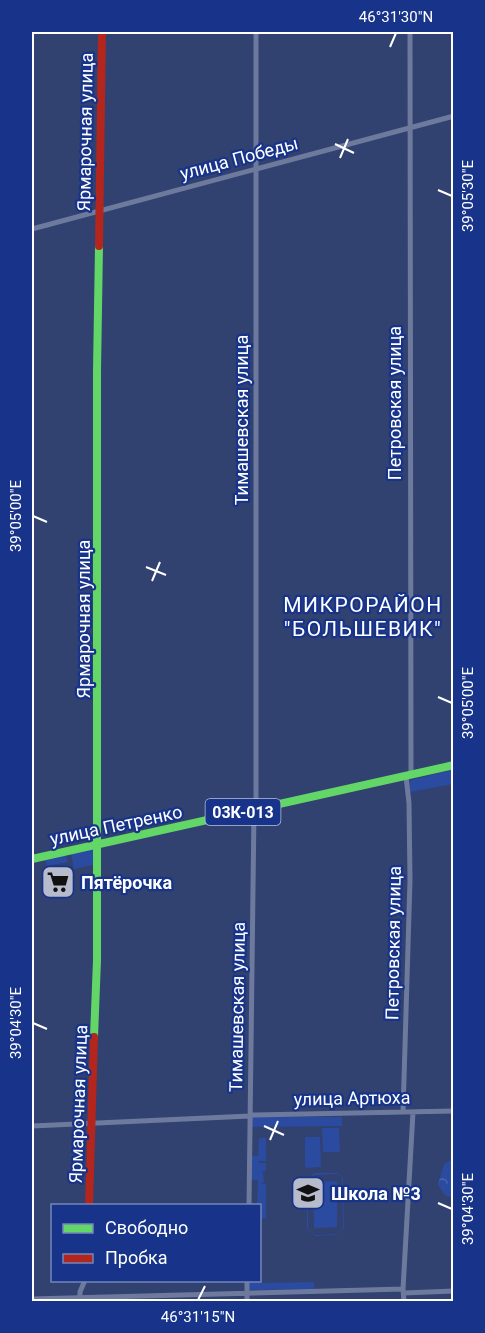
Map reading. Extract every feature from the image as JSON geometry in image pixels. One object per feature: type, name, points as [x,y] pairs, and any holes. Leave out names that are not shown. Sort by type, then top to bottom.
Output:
[{"type":"street","name":"Ярмарочная улица","points":[[89,1204],[96,1014],[98,844],[99,211],[102,32]]},
{"type":"street","name":"Тимашевская улица","points":[[249,1204],[255,809],[256,32]]},
{"type":"street","name":"Петровская улица","points":[[403,1112],[410,880],[408,775],[410,32]]},
{"type":"street","name":"улица Победы","points":[[32,228],[453,116]]},
{"type":"street","name":"улица Петренко","points":[[32,859],[453,765]]},
{"type":"street","name":"улица Артюха","points":[[32,1126],[250,1115],[453,1111]]},
{"type":"street","points":[[404,1302],[413,1112]]},
{"type":"street","points":[[80,1299],[85,1282]]},
{"type":"street","points":[[246,1302],[247,1282]]},
{"type":"street","points":[[32,1299],[247,1292],[453,1291]]},
{"type":"green space","points":[[452,770],[453,784],[410,792],[411,780]]},
{"type":"green space","points":[[94,849],[93,865],[74,869],[71,854]]},
{"type":"green space","points":[[66,855],[68,862],[47,866],[45,860]]},
{"type":"green space","points":[[252,1117],[342,1117],[342,1126],[252,1127]]},
{"type":"green space","points":[[322,1128],[339,1128],[340,1152],[323,1152]]},
{"type":"green space","points":[[305,1137],[320,1137],[321,1167],[305,1168]]},
{"type":"green space","points":[[259,1138],[266,1138],[266,1161],[258,1163],[266,1163],[266,1171],[261,1172],[263,1172],[264,1182],[261,1183],[266,1184],[266,1218],[261,1219],[261,1204],[257,1204],[258,1180],[251,1180],[251,1156],[258,1156]]},
{"type":"green space","points":[[454,1159],[453,1198],[445,1195],[438,1185],[444,1164]]},
{"type":"green space","points":[[314,1173],[337,1173],[343,1177],[344,1228],[339,1233],[343,1228],[342,1177],[337,1174],[314,1175],[308,1180],[308,1229],[315,1235],[338,1235],[315,1236],[307,1229],[307,1180]]},
{"type":"green space","points":[[337,1181],[337,1227],[314,1228],[313,1182]]},
{"type":"green space","points":[[249,1282],[314,1282],[314,1289],[249,1290]]},
{"type":"traffic: fast","points":[[94,1037],[97,960],[99,246]]},
{"type":"traffic: fast","points":[[32,859],[454,765]]},
{"type":"traffic: jam","points":[[99,246],[102,32]]},
{"type":"traffic: jam","points":[[89,1204],[94,1037]]},
{"type":"place","name":"Пятёрочка","points":[[58,882]]},
{"type":"place","name":"Школа №3","points":[[308,1193]]},
{"type":"district","name":"МИКРОРАЙОН \"БОЛЬШЕВИК\"","points":[[363,617]]}]
